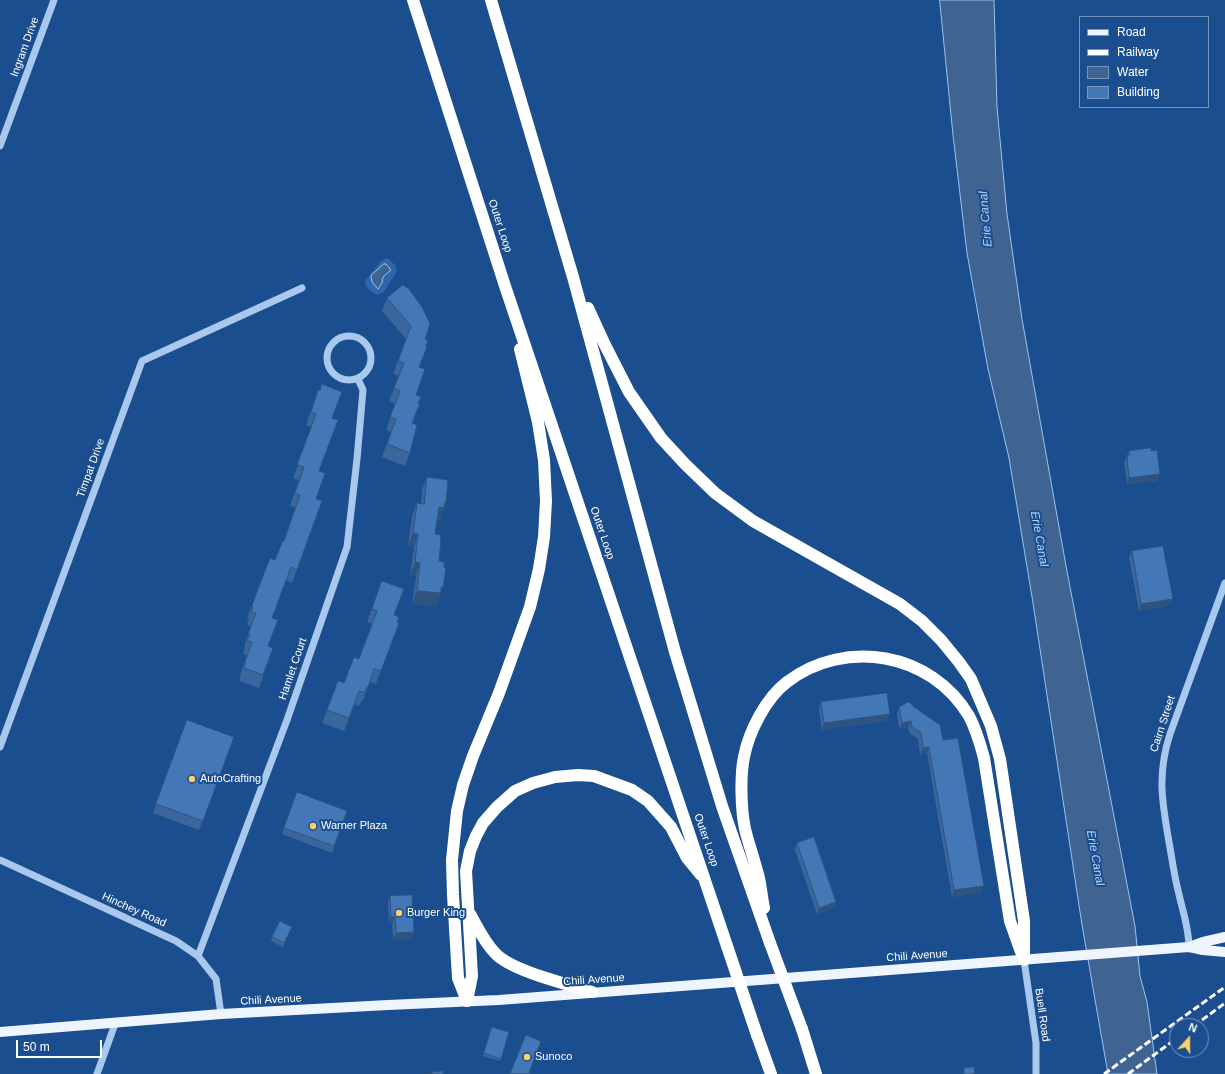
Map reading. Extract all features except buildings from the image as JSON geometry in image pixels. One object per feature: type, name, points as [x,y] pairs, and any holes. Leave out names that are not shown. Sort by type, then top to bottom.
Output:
[{"type":"highway","name":"Outer Loop","points":[[413,0],[505,286],[771,1074]]},
{"type":"highway","points":[[490,0],[573,277],[675,652],[722,806],[802,1029],[816,1074]]},
{"type":"highway","points":[[573,277],[605,346],[629,392],[661,438],[685,464],[716,493],[753,521],[900,604],[922,621],[941,640],[971,679],[991,726],[1000,759],[1024,921],[1024,960]]},
{"type":"highway","points":[[467,1001],[458,978],[452,860],[456,811],[473,756],[499,693],[530,607],[539,569],[544,537],[546,502],[544,460],[538,422],[505,286]]},
{"type":"highway","points":[[770,943],[759,879],[745,828],[743,809],[742,778],[744,756],[752,733],[760,715],[772,697],[786,682],[804,671],[822,663],[853,657],[884,657],[918,669],[946,688],[968,715],[978,736],[984,758],[1010,921],[1024,960]]},
{"type":"highway","points":[[467,1001],[472,976],[466,871],[470,851],[483,823],[497,807],[515,791],[533,782],[555,777],[578,775],[594,776],[632,790],[648,801],[671,827],[687,858],[706,883]]},
{"type":"highway","points":[[469,911],[486,942],[496,955],[514,966],[592,992]]},
{"type":"main road","name":"Chili Avenue","points":[[1189,947],[1203,942],[1225,938]]},
{"type":"main road","name":"Chili Avenue","points":[[0,1032],[115,1024],[221,1014],[499,1000],[592,992],[721,984],[1156,949],[1189,947],[1225,952]]},
{"type":"street","name":"Ingram Drive","points":[[0,146],[54,0]]},
{"type":"street","name":"Timpat Drive","points":[[0,746],[142,361],[302,288]]},
{"type":"street","points":[[344,336],[358,338],[369,348],[371,362],[369,369],[358,379],[344,380],[337,377],[331,372],[328,365],[328,351],[337,339],[344,336]]},
{"type":"street","name":"Hamlet Court","points":[[198,956],[287,720],[347,547],[363,390],[358,379]]},
{"type":"street","name":"Cairn Street","points":[[1189,947],[1188,932],[1177,886],[1162,805],[1161,774],[1163,758],[1169,738],[1225,583]]},
{"type":"street","name":"Hinchey Road","points":[[0,860],[176,941],[198,956],[216,979],[221,1014]]},
{"type":"street","name":"Buell Road","points":[[1024,960],[1036,1043],[1036,1074]]},
{"type":"street","points":[[97,1074],[115,1024]]},
{"type":"shaded area","points":[[387,258],[395,265],[397,271],[383,293],[376,295],[367,287],[365,281],[381,261]]},
{"type":"water","name":"Erie Canal","points":[[940,0],[994,0],[997,107],[1007,214],[1022,319],[1066,566],[1135,926],[1140,976],[1147,1002],[1157,1074],[1108,1074],[1082,925],[1033,603],[1009,458],[988,369],[967,253],[953,135]]},
{"type":"water","points":[[384,264],[386,264],[391,270],[383,277],[382,283],[378,289],[372,282],[371,276]]},
{"type":"railway","points":[[1104,1074],[1225,987]]},
{"type":"railway","points":[[1205,1018],[1225,1003]]},
{"type":"railway","points":[[1128,1074],[1169,1044]]},
{"type":"place","name":"AutoCrafting","points":[[192,779]]},
{"type":"place","name":"Warner Plaza","points":[[313,826]]},
{"type":"place","name":"Burger King","points":[[399,913]]},
{"type":"place","name":"Sunoco","points":[[527,1057]]}]
